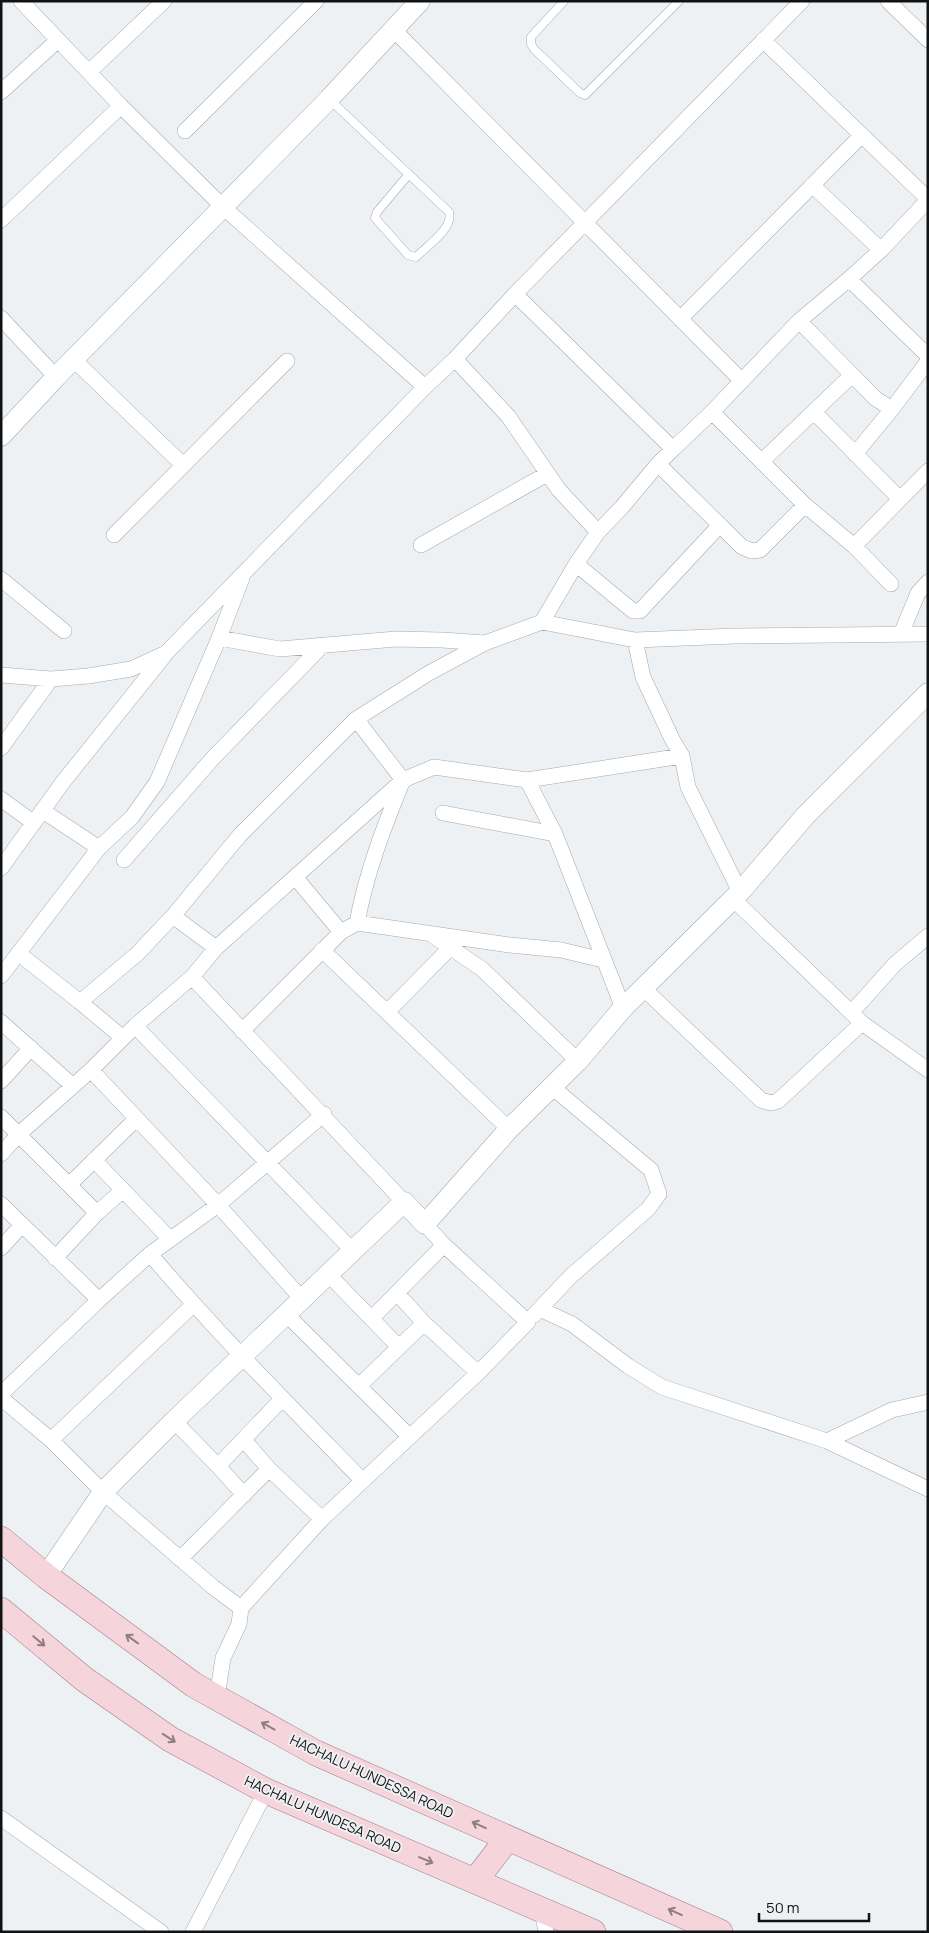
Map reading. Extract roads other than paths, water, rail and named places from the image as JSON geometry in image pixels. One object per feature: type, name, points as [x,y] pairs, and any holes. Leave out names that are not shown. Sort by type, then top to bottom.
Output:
[{"type":"main road","name":"HACHALU HUNDESSA ROAD","points":[[1,1539],[46,1576],[194,1685],[316,1753],[720,1932]]},
{"type":"main road","name":"HACHALU HUNDESA ROAD","points":[[1,1610],[84,1679],[170,1740],[266,1791],[475,1881],[544,1921],[593,1932]]},
{"type":"main road","points":[[475,1881],[508,1838]]},
{"type":"street","points":[[21,1],[121,106],[223,207],[425,387]]},
{"type":"street","points":[[89,72],[164,1]]},
{"type":"street","points":[[185,131],[316,1]]},
{"type":"street","points":[[1,436],[56,377],[330,100],[420,1]]},
{"type":"street","points":[[1,868],[63,782],[166,653],[425,387],[455,359],[515,294],[802,1]]},
{"type":"street","points":[[888,1],[928,40]]},
{"type":"street","points":[[394,30],[742,381]]},
{"type":"street","points":[[1,92],[58,40]]},
{"type":"street","points":[[542,622],[576,564],[598,532],[658,464],[712,412],[799,321],[881,250],[928,200],[763,40]]},
{"type":"street","points":[[1,220],[121,106]]},
{"type":"street","points":[[680,320],[862,135]]},
{"type":"street","points":[[812,185],[881,250]]},
{"type":"street","points":[[849,279],[928,356]]},
{"type":"street","points":[[515,294],[672,449]]},
{"type":"street","points":[[1,318],[56,377]]},
{"type":"street","points":[[799,321],[876,399],[892,410]]},
{"type":"street","points":[[455,359],[508,416],[559,490],[598,532]]},
{"type":"street","points":[[74,360],[183,465]]},
{"type":"street","points":[[114,535],[287,361]]},
{"type":"street","points":[[855,454],[892,410],[928,361]]},
{"type":"street","points":[[762,462],[852,375]]},
{"type":"street","points":[[712,412],[805,505],[854,546],[891,584]]},
{"type":"street","points":[[814,412],[900,499]]},
{"type":"street","points":[[658,464],[742,547],[752,551],[760,550],[805,505]]},
{"type":"street","points":[[854,546],[928,471]]},
{"type":"street","points":[[421,545],[547,474]]},
{"type":"street","points":[[576,564],[633,611],[640,611],[720,525]]},
{"type":"street","points":[[1,976],[99,848],[132,817],[157,782],[219,638],[244,572]]},
{"type":"street","points":[[1,579],[64,631]]},
{"type":"street","points":[[901,634],[918,593],[928,582]]},
{"type":"street","points":[[80,1002],[137,954],[173,916],[240,835],[356,719],[429,672],[485,643],[542,622],[635,640],[745,636],[928,634]]},
{"type":"street","points":[[219,638],[280,649],[321,647],[396,639],[485,643]]},
{"type":"street","points":[[635,640],[643,677],[682,756],[688,787],[736,895],[857,1018],[928,1070]]},
{"type":"street","points":[[124,860],[213,758],[321,647]]},
{"type":"street","points":[[1,676],[52,679],[131,670],[166,653]]},
{"type":"street","points":[[1,748],[52,679]]},
{"type":"street","points":[[425,1224],[508,1129],[578,1061],[622,1008],[736,895],[805,816],[928,693]]},
{"type":"street","points":[[356,719],[403,780]]},
{"type":"street","points":[[1,1154],[122,1038],[192,976],[216,948],[403,780],[434,767],[527,780],[682,756]]},
{"type":"street","points":[[357,923],[362,893],[378,841],[403,780]]},
{"type":"street","points":[[527,780],[555,834],[622,1008]]},
{"type":"street","points":[[1,799],[34,823]]},
{"type":"street","points":[[43,811],[99,848]]},
{"type":"street","points":[[443,813],[555,834]]},
{"type":"street","points":[[295,877],[341,932]]},
{"type":"street","points":[[173,916],[216,948]]},
{"type":"street","points":[[242,1031],[341,932],[357,923],[560,950],[603,960]]},
{"type":"street","points":[[426,932],[482,969],[578,1061]]},
{"type":"street","points":[[643,988],[761,1100],[771,1103],[778,1101],[857,1018],[895,964],[928,936]]},
{"type":"street","points":[[387,1012],[451,947]]},
{"type":"street","points":[[322,950],[508,1129]]},
{"type":"street","points":[[18,953],[122,1038]]},
{"type":"street","points":[[192,976],[242,1031],[324,1114],[444,1245],[528,1322]]},
{"type":"street","points":[[1,1022],[73,1086]]},
{"type":"street","points":[[135,1026],[352,1250]]},
{"type":"street","points":[[1,1081],[31,1048]]},
{"type":"street","points":[[90,1070],[135,1120],[218,1205],[302,1298]]},
{"type":"street","points":[[217,1698],[223,1658],[239,1624],[240,1608],[322,1519],[478,1373],[571,1276],[648,1209],[659,1194],[651,1170],[552,1087]]},
{"type":"street","points":[[1,1394],[98,1300],[150,1254],[218,1205],[324,1114]]},
{"type":"street","points":[[1,1117],[98,1213]]},
{"type":"street","points":[[70,1185],[135,1120]]},
{"type":"street","points":[[94,1160],[170,1238]]},
{"type":"street","points":[[55,1258],[122,1190]]},
{"type":"street","points":[[46,1576],[103,1492],[174,1421],[404,1202]]},
{"type":"street","points":[[1,1204],[98,1300]]},
{"type":"street","points":[[1,1248],[22,1225]]},
{"type":"street","points":[[372,1318],[444,1245]]},
{"type":"street","points":[[150,1254],[193,1305],[362,1480]]},
{"type":"street","points":[[328,1274],[399,1346]]},
{"type":"street","points":[[397,1293],[424,1323],[478,1373]]},
{"type":"street","points":[[51,1440],[193,1305]]},
{"type":"street","points":[[540,1309],[572,1324],[628,1366],[662,1387],[827,1441],[928,1489]]},
{"type":"street","points":[[286,1314],[360,1385],[409,1436]]},
{"type":"street","points":[[360,1385],[424,1323]]},
{"type":"street","points":[[1,1398],[51,1440],[103,1492],[240,1608]]},
{"type":"street","points":[[218,1466],[282,1399]]},
{"type":"street","points":[[827,1441],[892,1410],[928,1402]]},
{"type":"street","points":[[174,1421],[244,1495]]},
{"type":"street","points":[[244,1440],[269,1469],[322,1519]]},
{"type":"street","points":[[180,1559],[269,1469]]},
{"type":"street","points":[[193,1932],[266,1791]]},
{"type":"street","points":[[1,1818],[161,1932]]},
{"type":"lane","points":[[564,1],[531,38],[531,44],[580,93],[585,95],[679,1]]},
{"type":"lane","points":[[330,100],[409,174],[449,212],[448,226],[416,257],[408,255],[375,218],[377,212],[409,174]]}]
